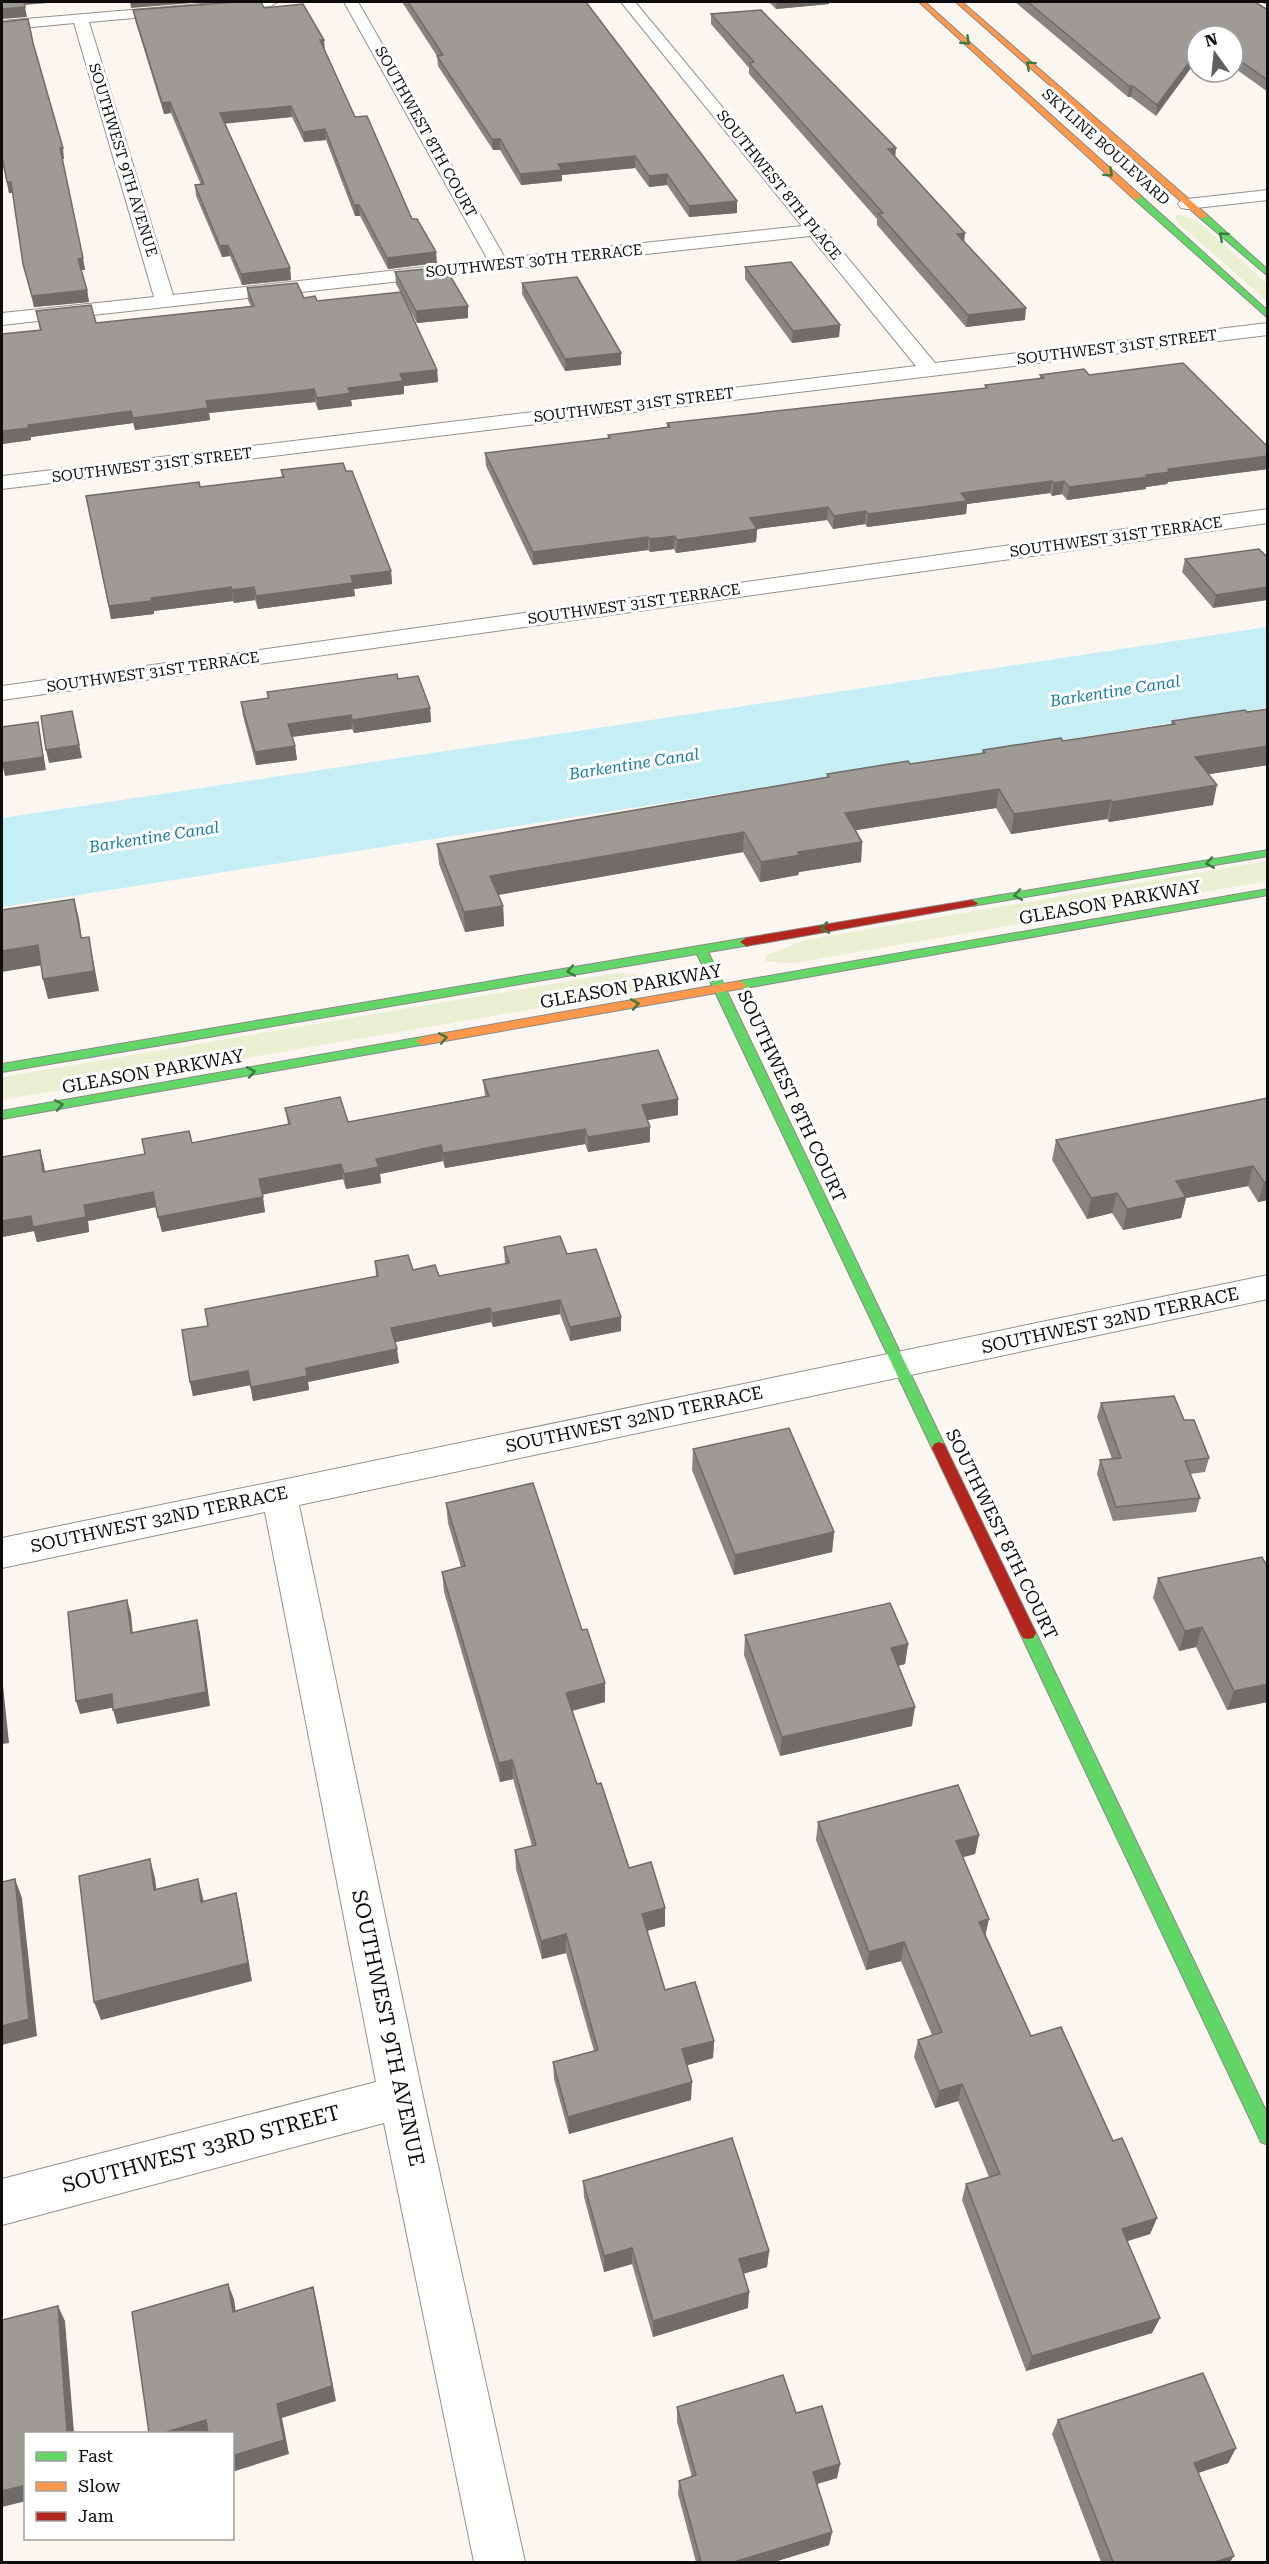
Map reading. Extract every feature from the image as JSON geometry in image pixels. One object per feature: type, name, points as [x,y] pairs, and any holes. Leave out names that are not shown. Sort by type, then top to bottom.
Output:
[{"type":"street","points":[[2,25],[271,2]]},
{"type":"street","name":"SOUTHWEST 8TH COURT","points":[[351,2],[499,264]]},
{"type":"street","name":"SOUTHWEST 8TH PLACE","points":[[628,2],[929,369]]},
{"type":"street","name":"SKYLINE BOULEVARD","points":[[922,2],[1268,316]]},
{"type":"street","name":"SKYLINE BOULEVARD","points":[[959,2],[1268,274]]},
{"type":"street","name":"SOUTHWEST 9TH AVENUE","points":[[80,18],[165,301]]},
{"type":"street","points":[[1149,208],[1268,195]]},
{"type":"street","name":"SOUTHWEST 30TH TERRACE","points":[[2,319],[815,230]]},
{"type":"street","name":"SOUTHWEST 31ST STREET","points":[[2,483],[1268,329]]},
{"type":"street","name":"SOUTHWEST 31ST TERRACE","points":[[2,693],[1268,516]]},
{"type":"street","name":"GLEASON PARKWAY","points":[[2,1068],[1268,853]]},
{"type":"street","name":"GLEASON PARKWAY","points":[[2,1115],[1268,892]]},
{"type":"street","name":"SOUTHWEST 8TH COURT","points":[[701,949],[1268,2136]]},
{"type":"street","name":"SOUTHWEST 32ND TERRACE","points":[[2,1553],[1268,1287]]},
{"type":"street","name":"SOUTHWEST 9TH AVENUE","points":[[279,1493],[401,2097],[500,2562]]},
{"type":"street","name":"SOUTHWEST 33RD STREET","points":[[2,2202],[401,2097]]},
{"type":"green space","points":[[1181,215],[1196,220],[1267,283],[1267,301],[1178,223],[1175,216]]},
{"type":"green space","points":[[1267,861],[1267,881],[794,963],[766,962],[765,956],[805,940]]},
{"type":"green space","points":[[616,973],[650,975],[655,981],[638,991],[2,1100],[2,1077]]},
{"type":"water","name":"Barkentine Canal","points":[[1267,627],[1267,708],[2,907],[2,818]]},
{"type":"building","points":[[2,2],[24,2],[25,7],[2,9]]},
{"type":"building","points":[[261,2],[264,8],[303,4],[324,40],[320,40],[355,117],[367,116],[412,219],[417,219],[436,252],[387,258],[359,205],[354,205],[325,129],[303,132],[291,106],[220,113],[290,268],[241,274],[228,245],[220,246],[195,185],[204,184],[170,102],[162,103],[133,10]]},
{"type":"building","points":[[408,2],[586,2],[737,201],[689,206],[667,174],[649,176],[635,156],[558,164],[562,170],[520,174],[500,139],[492,139],[437,56],[443,55]]},
{"type":"building","points":[[1028,2],[1255,2],[1268,10],[1268,80],[1245,64],[1245,24],[1185,24],[1185,68],[1157,105],[1133,86],[1129,86]]},
{"type":"building","points":[[761,10],[896,148],[888,149],[965,233],[957,234],[1026,308],[968,315],[878,213],[883,213],[749,63],[754,62],[711,14]]},
{"type":"building","points":[[28,19],[63,148],[60,148],[83,258],[78,259],[87,290],[32,296],[23,264],[11,182],[7,182],[2,157],[2,22]]},
{"type":"building","points":[[791,262],[840,325],[793,331],[745,267]]},
{"type":"building","points":[[445,267],[468,306],[416,311],[395,272]]},
{"type":"building","points":[[577,277],[621,353],[565,359],[522,283]]},
{"type":"building","points":[[297,283],[304,298],[315,296],[317,301],[401,292],[437,370],[400,374],[403,381],[348,388],[351,393],[317,398],[314,389],[206,401],[208,408],[133,418],[131,411],[28,425],[29,428],[2,431],[2,334],[41,330],[36,311],[91,305],[96,323],[247,307],[254,306],[247,288]]},
{"type":"building","points":[[1183,363],[1268,447],[1268,456],[1168,469],[1170,472],[1146,475],[1148,477],[1069,487],[1064,481],[1054,483],[1052,481],[961,493],[967,501],[868,514],[866,511],[834,516],[828,507],[750,518],[757,529],[677,540],[675,536],[650,539],[648,537],[533,552],[485,453],[610,438],[608,435],[670,427],[667,423],[987,388],[985,385],[1044,378],[1040,375],[1084,369],[1089,375]]},
{"type":"building","points":[[343,463],[346,471],[352,471],[391,571],[351,576],[353,583],[256,596],[254,587],[232,590],[231,587],[109,606],[86,496],[199,482],[200,487],[284,477],[281,470]]},
{"type":"building","points":[[1259,549],[1268,558],[1268,587],[1216,595],[1185,559]]},
{"type":"building","points":[[397,674],[398,679],[418,676],[430,708],[352,720],[351,715],[288,724],[295,746],[255,752],[241,702],[269,698],[267,692]]},
{"type":"building","points":[[1268,709],[1268,746],[1195,757],[1217,785],[1112,802],[1111,800],[1014,814],[999,789],[845,813],[862,842],[798,852],[800,855],[761,862],[744,832],[490,876],[503,906],[464,912],[437,844],[829,777],[827,774],[908,761],[910,764],[985,753],[983,750],[1061,738],[1063,741],[1175,724],[1172,721],[1245,710],[1247,712]]},
{"type":"building","points":[[72,711],[79,745],[46,750],[41,716]]},
{"type":"building","points":[[38,722],[43,757],[2,763],[2,727]]},
{"type":"building","points":[[74,899],[81,938],[89,937],[94,971],[43,979],[38,945],[2,951],[2,910]]},
{"type":"building","points":[[658,1050],[678,1099],[642,1105],[650,1127],[588,1137],[585,1129],[443,1153],[441,1145],[376,1159],[379,1167],[344,1174],[341,1164],[259,1179],[263,1197],[158,1217],[153,1192],[84,1205],[86,1217],[33,1227],[31,1216],[2,1221],[2,1157],[40,1150],[43,1172],[145,1154],[142,1139],[189,1131],[192,1143],[290,1124],[285,1108],[340,1097],[348,1122],[489,1096],[483,1080]]},
{"type":"building","points":[[1268,1098],[1268,1181],[1264,1182],[1253,1166],[1176,1181],[1186,1197],[1127,1209],[1117,1193],[1091,1198],[1056,1140]]},
{"type":"building","points":[[560,1236],[567,1254],[596,1249],[621,1317],[570,1327],[560,1300],[492,1313],[490,1308],[391,1328],[397,1349],[306,1368],[307,1376],[251,1387],[248,1371],[190,1382],[182,1330],[208,1326],[205,1309],[378,1276],[375,1261],[408,1255],[413,1270],[435,1265],[439,1276],[509,1263],[504,1247]]},
{"type":"building","points":[[1174,1396],[1184,1420],[1194,1420],[1209,1458],[1185,1461],[1200,1498],[1116,1507],[1100,1460],[1121,1458],[1101,1403]]},
{"type":"building","points":[[789,1428],[834,1532],[735,1555],[693,1449]]},
{"type":"building","points":[[533,1483],[582,1630],[587,1629],[605,1683],[566,1693],[597,1784],[601,1783],[629,1868],[651,1862],[665,1908],[642,1914],[665,1990],[695,1982],[714,2041],[682,2049],[692,2082],[568,2117],[553,2062],[598,2050],[566,1934],[541,1941],[515,1850],[536,1845],[512,1760],[499,1763],[442,1572],[465,1566],[446,1503]]},
{"type":"building","points":[[1262,1557],[1268,1568],[1268,1684],[1234,1691],[1202,1627],[1185,1631],[1158,1578]]},
{"type":"building","points":[[127,1600],[131,1633],[197,1620],[206,1692],[113,1710],[112,1694],[76,1701],[68,1612]]},
{"type":"building","points":[[890,1603],[908,1644],[891,1648],[915,1707],[782,1737],[745,1635]]},
{"type":"building","points":[[958,1785],[979,1835],[956,1841],[989,1919],[979,1922],[1031,2036],[1061,2027],[1113,2141],[1122,2138],[1157,2218],[1122,2229],[1160,2318],[1032,2356],[966,2184],[1000,2174],[962,2084],[939,2091],[918,2040],[942,2032],[904,1942],[869,1952],[818,1822]]},
{"type":"building","points":[[150,1859],[154,1890],[198,1879],[201,1902],[236,1893],[248,1963],[94,2002],[79,1876]]},
{"type":"building","points":[[15,1879],[29,2019],[2,2026],[2,1882]]},
{"type":"building","points":[[732,2138],[769,2251],[739,2259],[749,2292],[653,2321],[632,2248],[604,2256],[583,2181]]},
{"type":"building","points":[[228,2284],[233,2312],[313,2287],[332,2386],[277,2404],[284,2440],[234,2455],[234,2432],[208,2432],[206,2420],[166,2432],[149,2432],[132,2312]]},
{"type":"building","points":[[58,2306],[67,2432],[24,2432],[24,2486],[2,2491],[2,2320]]},
{"type":"building","points":[[1203,2373],[1236,2448],[1194,2463],[1234,2556],[1215,2562],[1113,2562],[1058,2420]]},
{"type":"building","points":[[783,2375],[796,2413],[822,2406],[840,2464],[813,2472],[832,2532],[734,2562],[701,2562],[679,2481],[696,2475],[677,2407]]},
{"type":"traffic: fast","points":[[1137,197],[1268,316]]},
{"type":"traffic: fast","points":[[1203,216],[1268,274]]},
{"type":"traffic: fast","points":[[972,903],[1268,853]]},
{"type":"traffic: fast","points":[[740,985],[1268,892]]},
{"type":"traffic: fast","points":[[2,1068],[746,942]]},
{"type":"traffic: fast","points":[[701,949],[939,1448]]},
{"type":"traffic: fast","points":[[2,1115],[422,1041]]},
{"type":"traffic: fast","points":[[1028,1633],[1268,2136]]},
{"type":"traffic: slow","points":[[922,2],[1137,197]]},
{"type":"traffic: slow","points":[[959,2],[1203,216]]},
{"type":"traffic: slow","points":[[422,1041],[740,985]]},
{"type":"traffic: jam","points":[[746,942],[972,903]]},
{"type":"traffic: jam","points":[[939,1448],[1028,1633]]}]
